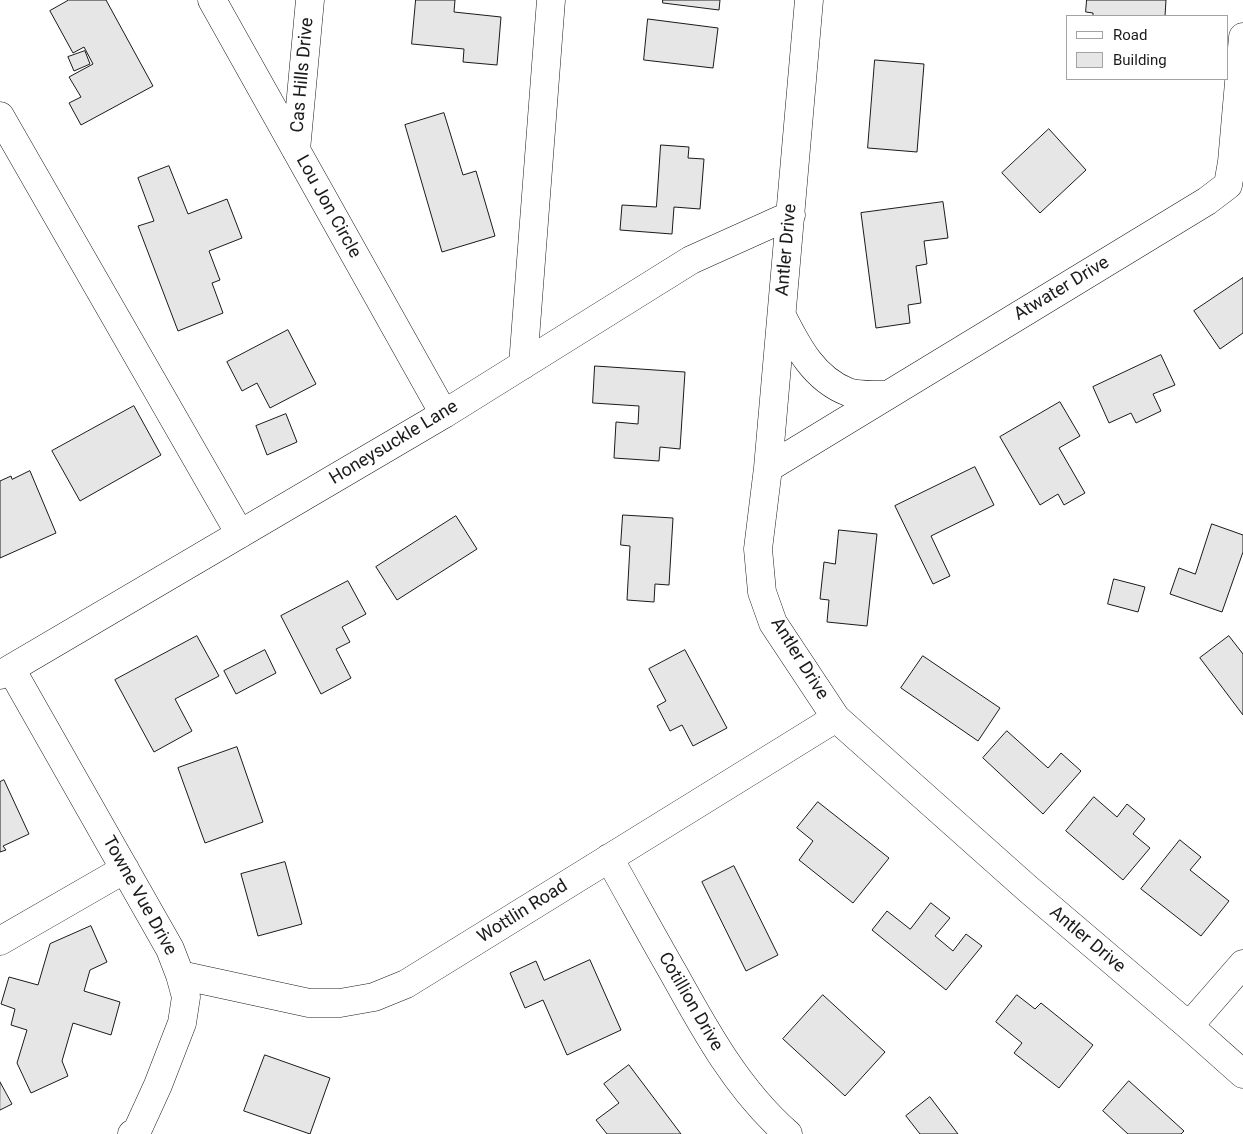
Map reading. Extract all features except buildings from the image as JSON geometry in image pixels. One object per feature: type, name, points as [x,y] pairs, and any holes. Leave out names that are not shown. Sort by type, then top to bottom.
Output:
[{"type":"street","name":"Lou Jon Circle","points":[[212,0],[444,414]]},
{"type":"street","name":"Cas Hills Drive","points":[[296,150],[310,0]]},
{"type":"street","points":[[523,365],[551,0]]},
{"type":"street","name":"Antler Drive","points":[[809,0],[768,468],[758,549],[762,592],[773,623],[836,718],[1028,889],[1243,1074]]},
{"type":"street","name":"Atwater Drive","points":[[768,468],[1207,201],[1228,185],[1232,162],[1243,37]]},
{"type":"street","points":[[0,116],[240,534]]},
{"type":"street","name":"Honeysuckle Lane","points":[[5,672],[444,414],[691,260],[790,215]]},
{"type":"street","points":[[782,316],[799,350],[822,377],[848,392],[887,395]]},
{"type":"street","name":"Towne Vue Drive","points":[[5,672],[124,869],[170,949],[180,975],[186,997],[182,1023],[158,1085],[137,1131],[132,1134]]},
{"type":"street","name":"Wottlin Road","points":[[180,975],[309,1003],[340,1003],[374,997],[406,984],[836,718]]},
{"type":"street","name":"Cotillion Drive","points":[[609,858],[704,1030],[742,1086],[769,1117],[788,1134]]},
{"type":"street","points":[[0,941],[124,869]]},
{"type":"street","points":[[1189,1026],[1243,964]]}]
